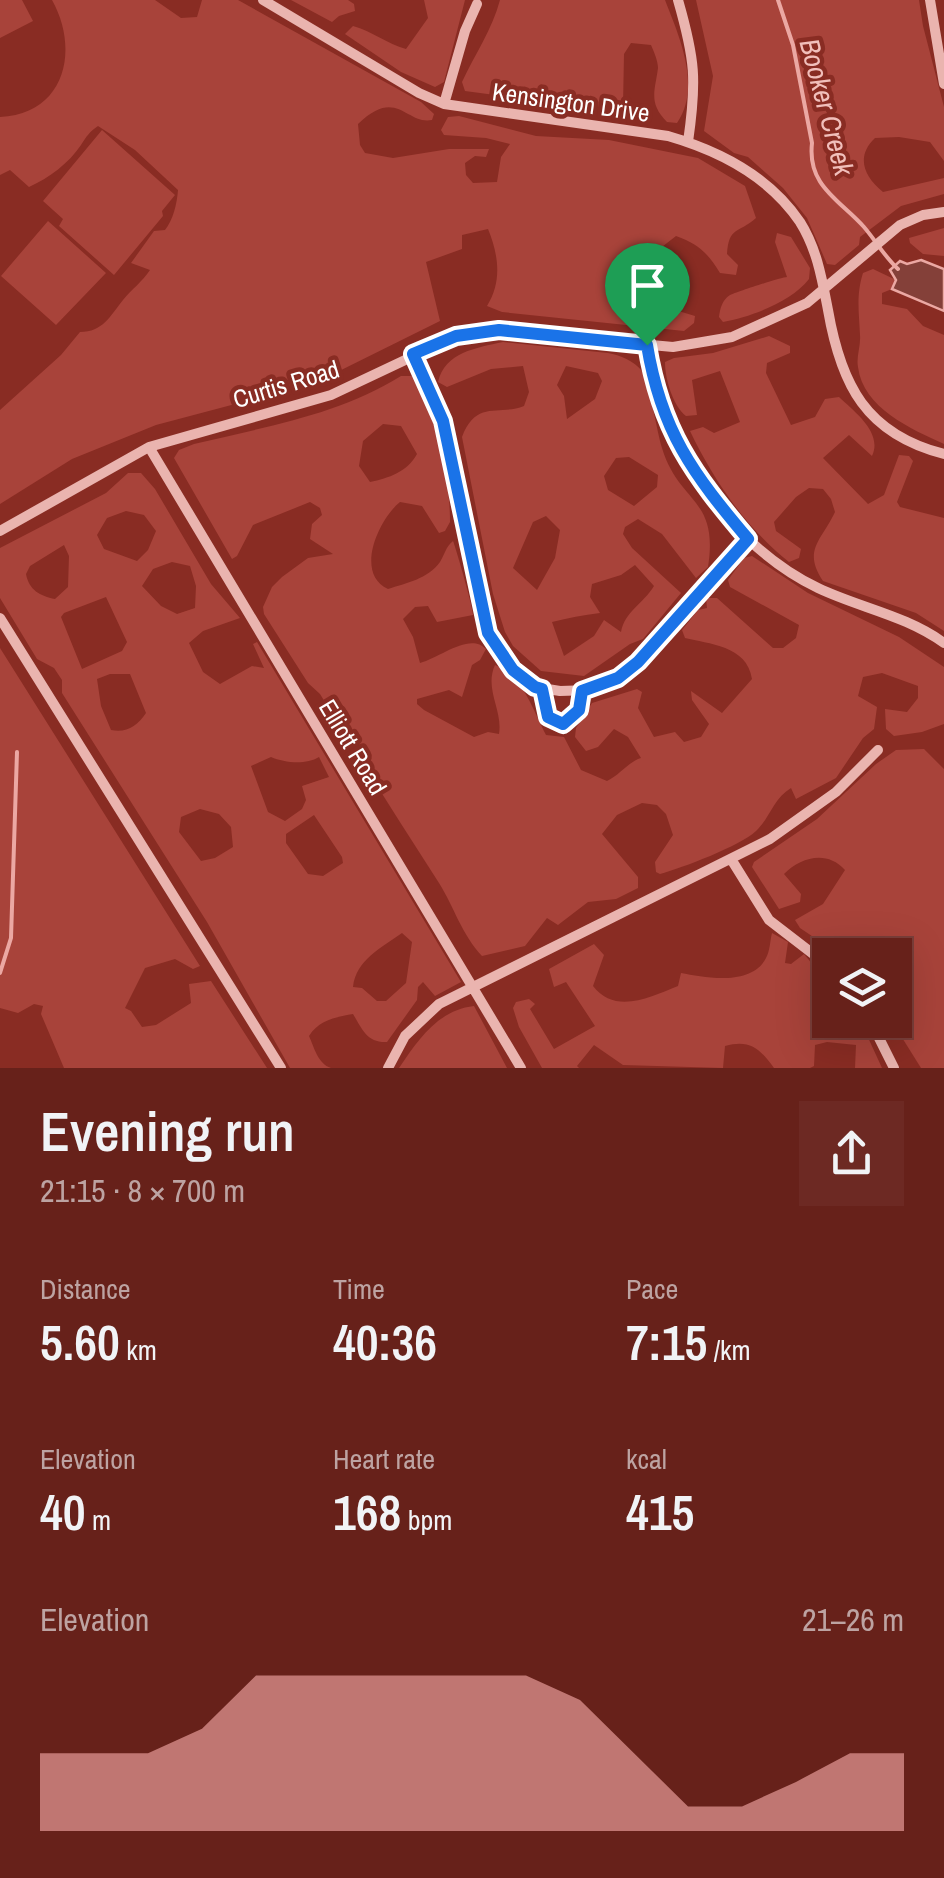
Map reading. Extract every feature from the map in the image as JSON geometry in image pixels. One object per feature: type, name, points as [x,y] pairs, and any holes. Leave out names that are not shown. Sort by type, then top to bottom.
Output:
[{"type":"street","name":"Kensington Drive","points":[[263,0],[444,104],[668,136],[704,146],[748,170],[784,201],[813,248],[832,334],[844,374],[858,402],[883,426],[919,448],[944,454]]},
{"type":"street","points":[[678,0],[693,49],[695,79],[688,142]]},
{"type":"street","points":[[930,0],[944,84]]},
{"type":"street","points":[[444,104],[477,4]]},
{"type":"street","name":"Curtis Road","points":[[0,531],[150,447],[315,400],[413,354],[477,331],[647,345],[705,344],[732,337],[780,318],[825,290],[866,251],[911,219],[944,212]]},
{"type":"street","points":[[647,345],[654,388],[666,422],[688,464],[748,539],[784,570],[820,589],[894,615],[944,643]]},
{"type":"street","points":[[413,354],[443,421],[488,633],[513,670],[535,687],[582,691],[618,678],[638,662],[748,539]]},
{"type":"street","name":"Elliott Road","points":[[150,447],[521,1068]]},
{"type":"street","points":[[0,618],[281,1068]]},
{"type":"street","points":[[542,689],[546,712],[557,724],[575,716],[582,691]]},
{"type":"street","points":[[388,1068],[405,1036],[426,1013],[800,820],[836,792],[878,750]]},
{"type":"street","points":[[730,859],[769,920],[812,953]]},
{"type":"street","points":[[879,1038],[894,1068]]},
{"type":"shaded area","points":[[0,0],[22,0],[33,21],[0,38]]},
{"type":"shaded area","points":[[52,0],[155,0],[181,18],[197,17],[202,0],[238,0],[421,102],[434,114],[432,120],[423,120],[392,107],[371,113],[358,124],[365,153],[393,158],[449,149],[489,149],[486,157],[475,156],[465,163],[466,175],[473,183],[497,182],[501,157],[510,144],[444,135],[441,130],[448,117],[459,116],[536,136],[609,140],[698,158],[745,186],[756,218],[730,239],[727,254],[738,265],[736,275],[720,273],[702,250],[676,236],[658,250],[648,296],[662,306],[695,316],[694,323],[684,331],[502,312],[487,306],[495,288],[497,269],[488,229],[462,235],[462,249],[426,262],[440,321],[315,383],[156,425],[72,459],[0,504],[0,410],[61,355],[80,332],[105,322],[144,278],[150,270],[131,263],[154,231],[168,226],[178,190],[135,150],[98,126],[65,164],[29,187],[10,170],[0,175],[0,117],[22,113],[39,104],[61,76],[65,39]]},
{"type":"shaded area","points":[[291,0],[348,0],[355,11],[332,22]]},
{"type":"shaded area","points":[[424,0],[465,0],[444,82],[435,87],[401,72],[345,34],[353,26],[406,49],[428,18]]},
{"type":"shaded area","points":[[500,0],[665,0],[682,45],[688,78],[688,94],[677,123],[667,122],[655,103],[658,65],[651,45],[631,43],[624,54],[623,106],[606,110],[465,91],[462,82]]},
{"type":"shaded area","points":[[696,0],[919,0],[944,107],[944,161],[930,142],[875,138],[865,152],[864,166],[883,192],[944,178],[944,194],[901,206],[860,237],[859,245],[835,265],[827,264],[807,218],[783,188],[748,157],[734,153],[704,131],[713,76]]},
{"type":"shaded area","points":[[102,130],[175,195],[162,211],[163,216],[114,275],[59,226],[63,219],[43,201]]},
{"type":"shaded area","points":[[48,221],[106,273],[56,325],[1,276]]},
{"type":"shaded area","points":[[944,228],[944,256],[923,254],[910,243],[909,238]]},
{"type":"shaded area","points":[[777,233],[791,237],[810,268],[809,279],[792,295],[770,307],[723,322],[720,311],[730,295],[787,277],[775,242]]},
{"type":"shaded area","points":[[921,260],[944,269],[944,311],[892,289],[896,280],[890,270],[900,261],[907,264]]},
{"type":"shaded area","points":[[873,269],[896,280],[892,289],[882,293],[882,304],[907,309],[923,326],[944,335],[944,444],[890,415],[862,381],[858,363],[859,289],[863,273]]},
{"type":"shaded area","points":[[769,336],[790,346],[790,353],[767,363],[766,373],[791,425],[815,417],[825,399],[839,397],[871,431],[872,456],[849,435],[823,458],[868,504],[884,495],[899,455],[909,456],[913,461],[897,502],[900,507],[944,518],[944,631],[916,613],[823,581],[814,553],[835,512],[823,489],[809,488],[774,522],[776,531],[801,549],[799,558],[789,562],[745,519],[710,468],[690,431],[703,427],[714,433],[740,422],[720,371],[692,380],[697,415],[686,416],[671,392],[665,362]]},
{"type":"shaded area","points":[[503,342],[608,353],[635,364],[645,377],[669,466],[696,502],[708,527],[708,567],[696,578],[662,534],[638,519],[625,527],[623,534],[632,548],[681,593],[643,639],[584,676],[541,671],[513,646],[505,632],[493,594],[462,437],[481,413],[524,406],[529,392],[523,366],[491,369],[447,387],[438,382],[447,364],[455,358],[472,349]],"holes":[[[566,366],[598,373],[602,381],[595,399],[567,419],[564,396],[557,385]],[[629,457],[658,475],[657,487],[634,506],[608,490],[604,476],[616,458]],[[546,516],[560,530],[555,558],[537,590],[513,568],[533,522]],[[635,565],[654,586],[626,618],[621,632],[604,620],[594,636],[564,656],[552,622],[600,613],[590,597],[592,584],[621,575]]]},
{"type":"shaded area","points":[[401,376],[412,376],[440,447],[450,522],[439,533],[422,506],[400,502],[378,533],[371,559],[373,571],[388,589],[409,582],[435,568],[453,541],[473,615],[437,622],[428,606],[415,607],[403,619],[420,663],[464,644],[479,644],[486,649],[472,665],[462,697],[449,690],[417,699],[424,710],[474,737],[488,732],[499,734],[492,691],[495,665],[520,686],[546,735],[564,737],[581,770],[607,781],[641,758],[628,737],[614,729],[598,747],[586,751],[575,737],[576,728],[592,703],[637,689],[642,692],[638,708],[654,737],[675,732],[684,742],[701,737],[709,724],[692,700],[691,691],[722,713],[752,679],[749,668],[735,653],[685,638],[682,630],[698,610],[707,608],[706,598],[717,598],[773,648],[783,648],[796,638],[799,625],[730,587],[728,580],[744,558],[752,556],[808,593],[899,637],[944,667],[944,724],[894,736],[886,729],[885,709],[907,712],[918,698],[918,686],[882,673],[863,677],[858,696],[877,707],[874,729],[863,738],[836,778],[796,799],[791,788],[748,837],[660,874],[655,862],[673,835],[666,814],[657,805],[642,803],[617,815],[602,834],[638,877],[638,888],[616,899],[588,902],[558,925],[547,918],[525,946],[482,956],[320,694],[308,683],[264,614],[272,587],[282,577],[308,558],[333,554],[310,539],[312,524],[322,515],[320,508],[310,502],[253,525],[232,559],[174,458],[179,450],[194,444],[327,410]],"holes":[[[383,424],[401,426],[417,454],[397,473],[370,482],[359,466],[363,441]]]},
{"type":"shaded area","points":[[128,473],[141,473],[155,489],[211,584],[240,618],[203,631],[189,643],[203,672],[220,684],[252,666],[264,668],[253,644],[257,642],[461,982],[435,996],[423,982],[418,987],[417,1000],[387,1042],[370,1038],[353,1014],[323,1023],[309,1036],[320,1059],[331,1068],[290,1068],[207,922],[62,693],[62,680],[54,668],[37,659],[0,598],[0,548],[106,493]],"holes":[[[126,511],[144,515],[156,531],[148,550],[137,561],[104,549],[97,535],[107,518]],[[64,545],[69,556],[68,587],[55,599],[36,591],[26,574],[30,566]],[[172,562],[190,566],[196,586],[195,608],[177,614],[161,606],[142,586],[153,569]],[[106,597],[127,642],[122,651],[82,669],[61,617]],[[130,674],[146,713],[131,728],[111,730],[101,706],[97,679]],[[271,757],[295,762],[319,757],[329,777],[302,786],[306,800],[302,809],[285,821],[268,812],[251,766]],[[200,809],[219,814],[231,827],[233,847],[201,861],[179,832],[181,817]],[[314,815],[343,863],[323,876],[308,874],[286,843],[286,834]],[[402,933],[412,942],[406,983],[386,1001],[377,1001],[362,988],[353,987],[359,969]]]},
{"type":"shaded area","points":[[0,648],[200,966],[193,969],[175,959],[145,968],[125,1008],[142,1027],[156,1025],[191,1003],[189,984],[211,981],[267,1068],[64,1068],[41,1014],[43,1006],[34,1004],[18,1013],[0,1008]]},
{"type":"shaded area","points":[[924,749],[944,769],[944,1068],[921,1068],[902,1038],[912,1038],[912,938],[815,938],[795,920],[823,904],[845,870],[822,858],[798,863],[784,874],[801,894],[800,902],[779,909],[752,867],[817,819],[896,750]]},
{"type":"shaded area","points":[[772,933],[788,942],[785,963],[791,964],[804,954],[812,964],[812,1038],[868,1038],[882,1068],[855,1068],[856,1045],[827,1042],[815,1045],[814,1066],[810,1068],[774,1068],[759,1051],[741,1044],[725,1046],[723,1068],[623,1065],[594,1045],[579,1068],[542,1068],[513,1008],[516,1002],[529,999],[535,1004],[530,1009],[554,1049],[595,1026],[566,982],[554,987],[549,969],[594,944],[604,955],[593,986],[602,995],[622,1002],[678,986],[681,973],[728,978],[750,973],[759,967]]},
{"type":"shaded area","points":[[474,1006],[507,1068],[399,1068],[439,1020]]},
{"type":"waterway","name":"Booker Creek","points":[[778,0],[793,45],[815,170],[827,191],[864,227],[898,269]]},
{"type":"waterway","points":[[0,973],[11,938],[17,752]]},
{"type":"route","points":[[499,330],[647,345],[654,388],[666,422],[688,464],[748,539],[638,662],[618,678],[582,691],[575,716],[557,724],[548,717],[542,689],[513,670],[488,633],[443,421],[413,354],[456,336],[499,330]]}]
